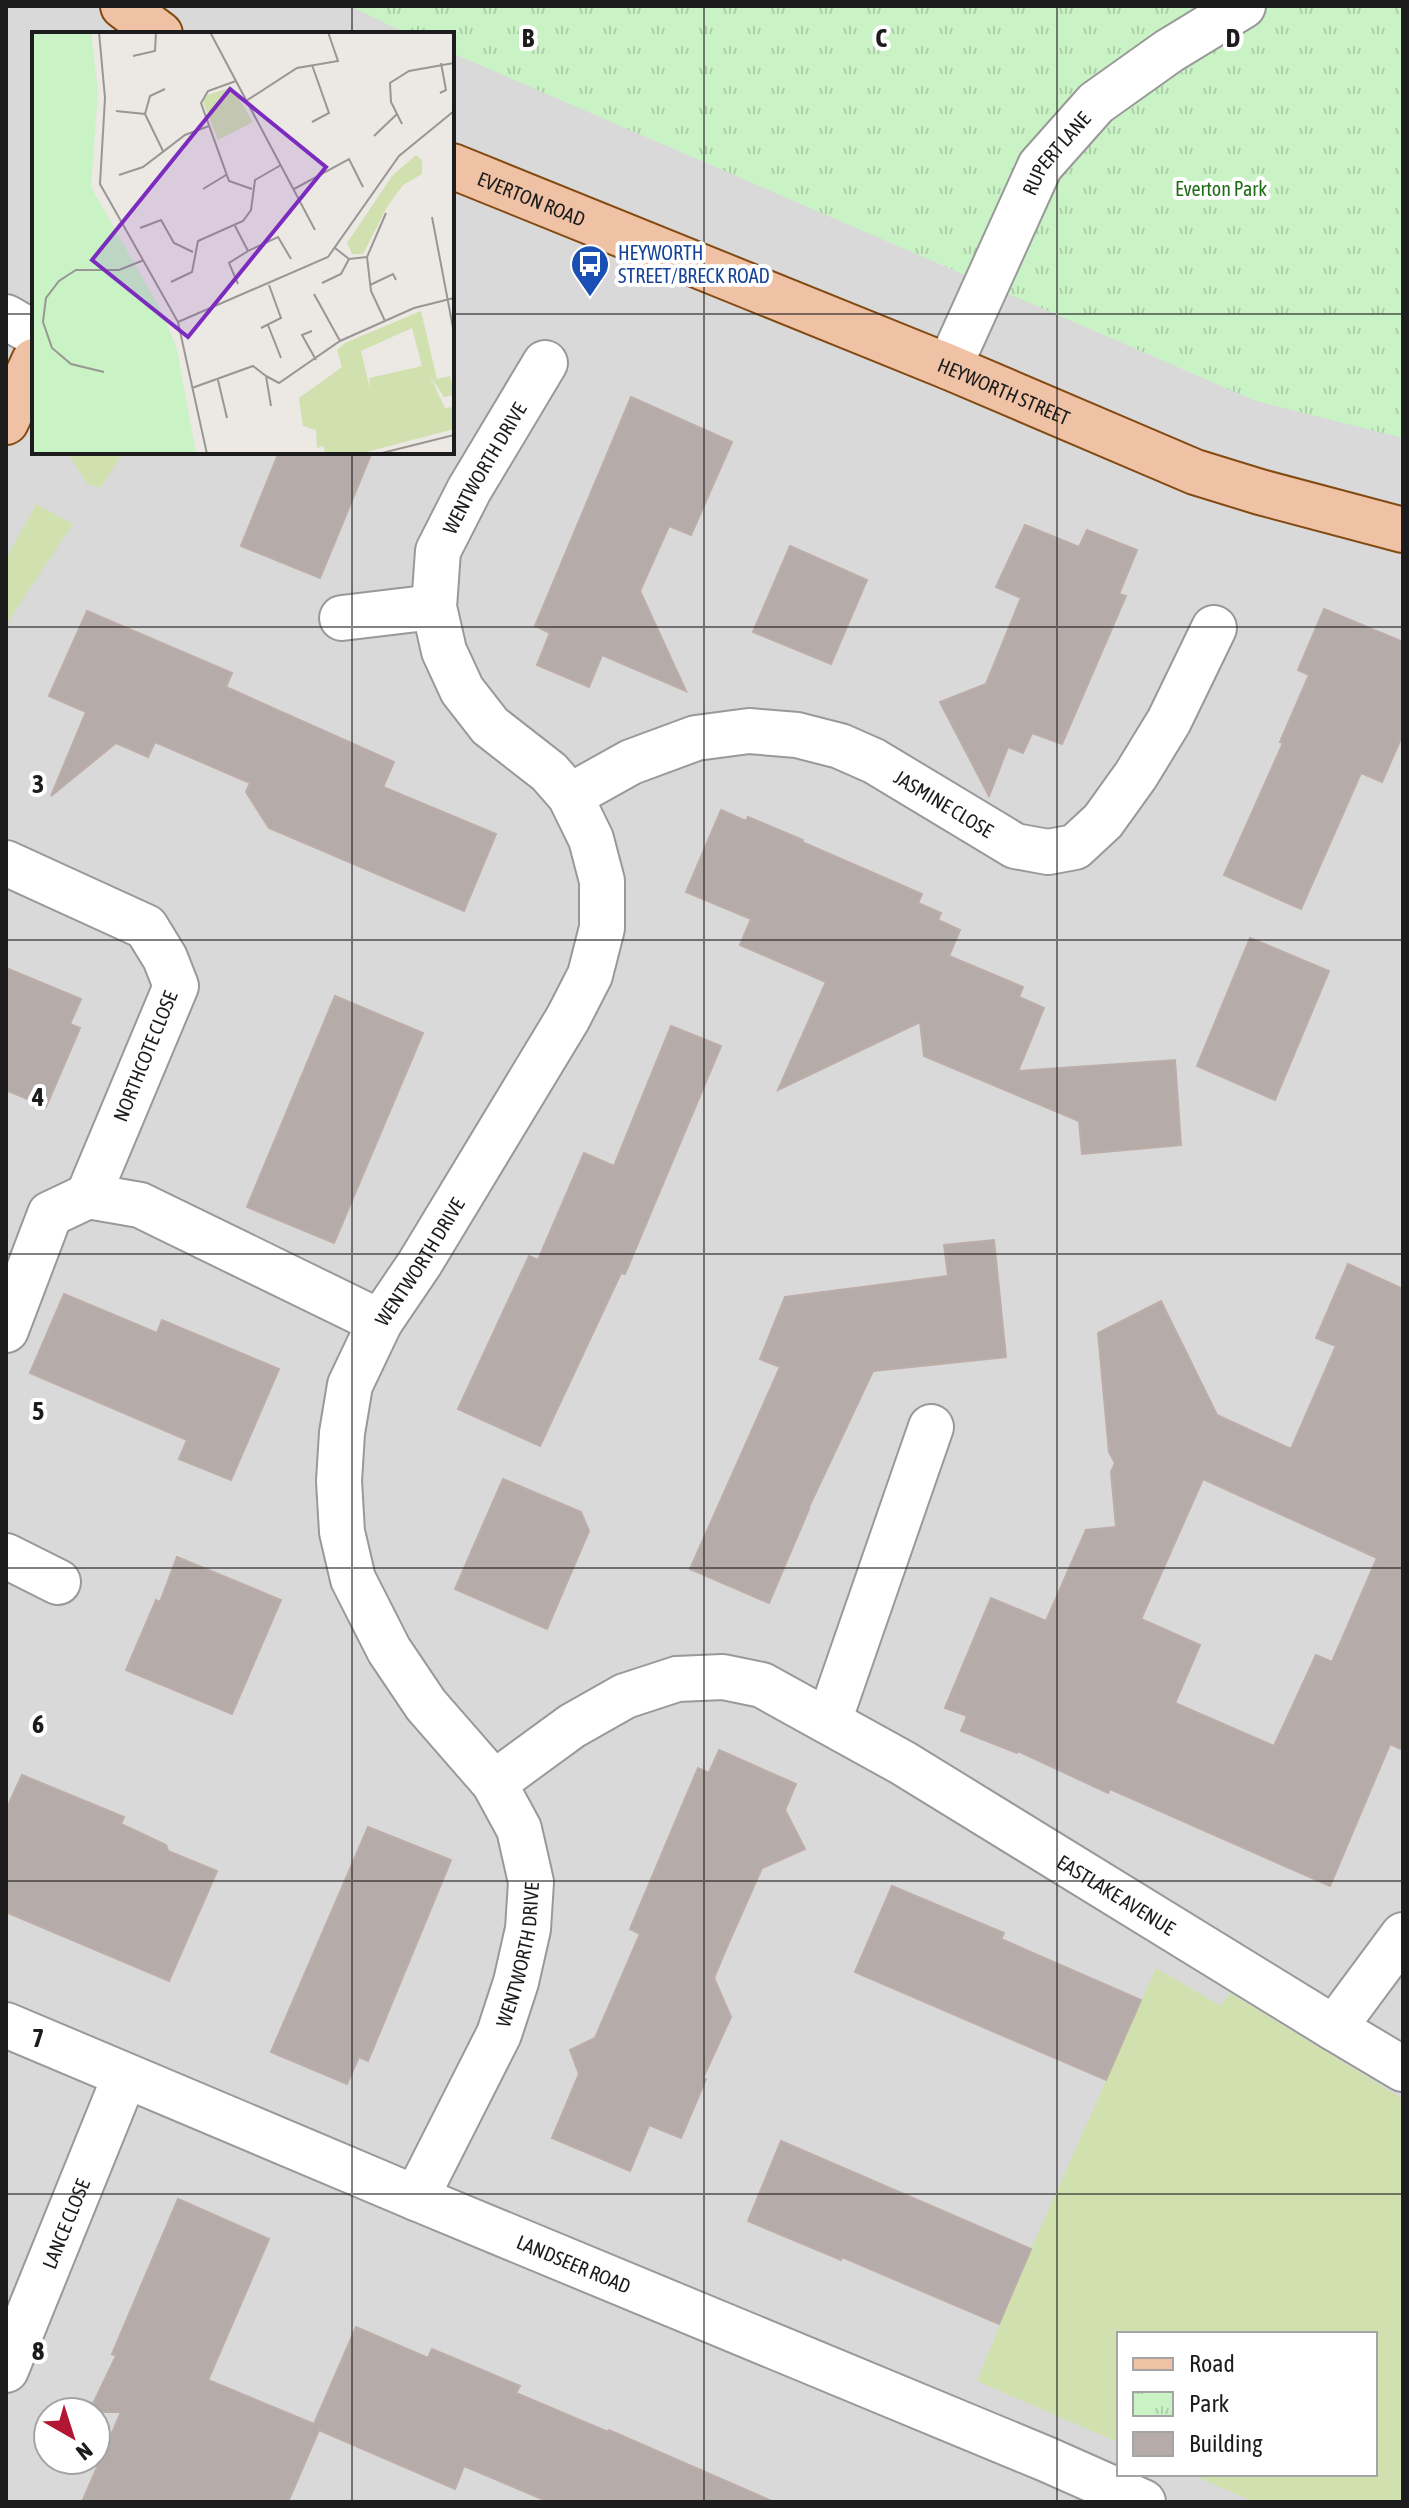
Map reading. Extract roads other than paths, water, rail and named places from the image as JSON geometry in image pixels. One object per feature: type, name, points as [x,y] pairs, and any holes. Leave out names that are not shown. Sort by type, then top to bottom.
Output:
[{"type":"main road","points":[[123,6],[157,32]]},
{"type":"main road","name":"EVERTON ROAD","points":[[454,167],[612,231]]},
{"type":"main road","name":"HEYWORTH STREET","points":[[612,231],[949,367],[1195,472],[1403,530]]},
{"type":"main road","points":[[6,422],[32,365]]},
{"type":"street","name":"RUPERT LANE","points":[[949,367],[1040,166],[1096,103],[1169,51],[1243,6]]},
{"type":"street","points":[[6,317],[32,332]]},
{"type":"street","name":"WENTWORTH DRIVE","points":[[416,2198],[499,2034],[516,1982],[528,1929],[531,1882],[519,1829],[494,1783],[426,1705],[389,1650],[353,1579],[342,1532],[339,1481],[342,1433],[350,1385],[380,1322],[420,1263],[568,1018],[590,975],[602,928],[602,881],[591,839],[570,796],[549,772],[490,726],[462,690],[444,651],[434,607],[438,551],[469,490],[545,363]]},
{"type":"street","points":[[342,618],[434,607]]},
{"type":"street","name":"JASMINE CLOSE","points":[[570,796],[631,762],[696,738],[749,731],[797,735],[840,746],[874,761],[1015,846],[1048,852],[1075,847],[1103,821],[1136,775],[1169,721],[1214,628]]},
{"type":"street","name":"NORTHCOTE CLOSE","points":[[6,863],[146,927],[165,958],[176,986],[88,1196]]},
{"type":"street","points":[[6,1330],[50,1214],[88,1196],[140,1205],[380,1322]]},
{"type":"street","points":[[829,1721],[931,1427]]},
{"type":"street","points":[[6,1556],[58,1582]]},
{"type":"street","name":"EASTLAKE AVENUE","points":[[494,1783],[572,1726],[625,1696],[677,1679],[723,1677],[762,1685],[916,1771],[1403,2069]]},
{"type":"street","points":[[1334,2028],[1403,1935]]},
{"type":"street","name":"LANDSEER ROAD","points":[[6,2025],[1143,2502]]},
{"type":"street","name":"LANCE CLOSE","points":[[6,2370],[125,2076]]},
{"type":"place","name":"HEYWORTH STREET/BRECK ROAD","points":[[590,298]]},
{"type":"park label","name":"Everton Park","points":[[1221,188]]}]
